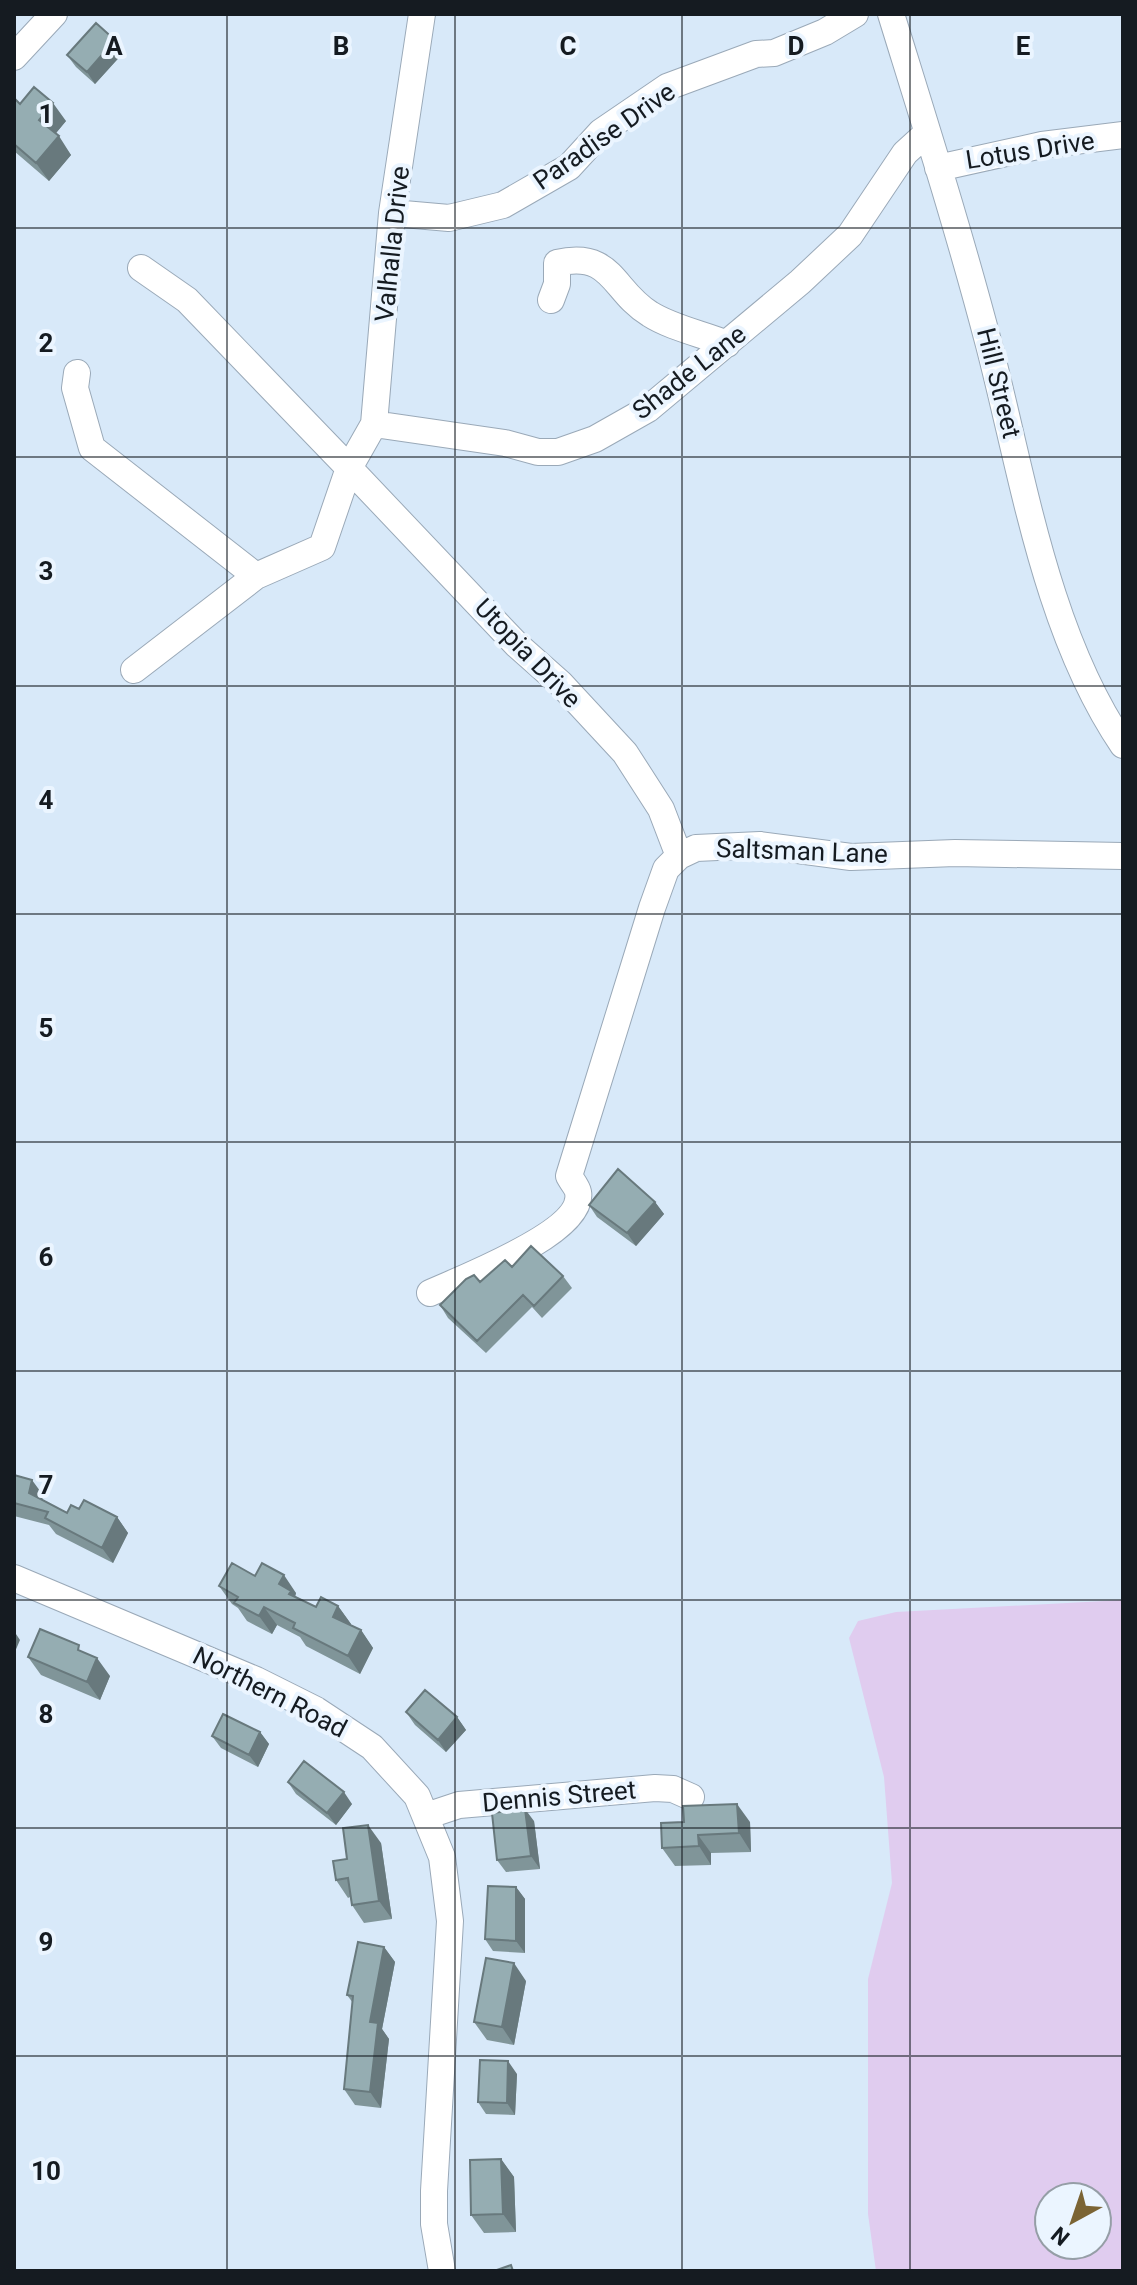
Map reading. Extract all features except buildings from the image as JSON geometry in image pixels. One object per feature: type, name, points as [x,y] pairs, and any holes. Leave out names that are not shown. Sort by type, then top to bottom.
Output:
[{"type":"street","points":[[14,57],[54,14]]},
{"type":"street","name":"Valhalla Drive","points":[[134,670],[256,576],[322,547],[349,468],[374,424],[392,213],[422,14]]},
{"type":"street","name":"Paradise Drive","points":[[392,213],[449,218],[503,205],[569,167],[601,132],[667,87],[756,54],[774,53],[825,32],[855,14]]},
{"type":"street","name":"Hill Street","points":[[891,14],[938,168],[1057,601],[1087,683],[1123,745]]},
{"type":"street","name":"Shade Lane","points":[[374,424],[505,443],[538,452],[558,452],[595,439],[648,409],[850,235],[905,153],[927,133]]},
{"type":"street","name":"Lotus Drive","points":[[938,168],[1042,145],[1123,135]]},
{"type":"street","points":[[551,300],[557,284],[557,263],[578,258],[595,263],[613,276],[649,314],[727,344]]},
{"type":"street","points":[[141,268],[187,300],[349,468]]},
{"type":"street","points":[[77,373],[75,388],[92,448],[256,576]]},
{"type":"street","name":"Utopia Drive","points":[[349,468],[517,645],[561,684],[625,753],[661,809],[679,856]]},
{"type":"street","name":"Saltsman Lane","points":[[430,1293],[549,1236],[567,1219],[577,1203],[578,1191],[569,1176],[652,908],[666,869],[679,856],[696,848],[737,845],[851,857],[955,853],[1123,856]]},
{"type":"street","name":"Northern Road","points":[[14,1578],[256,1680],[316,1710],[380,1755],[417,1796],[442,1857],[450,1921],[434,2191],[434,2224],[442,2271]]},
{"type":"street","name":"Dennis Street","points":[[426,1816],[459,1805],[655,1788],[673,1789],[691,1797]]},
{"type":"shaded area","points":[[1123,1600],[1123,2271],[876,2271],[868,2214],[868,1979],[892,1883],[884,1777],[849,1638],[858,1621],[896,1612]]}]
